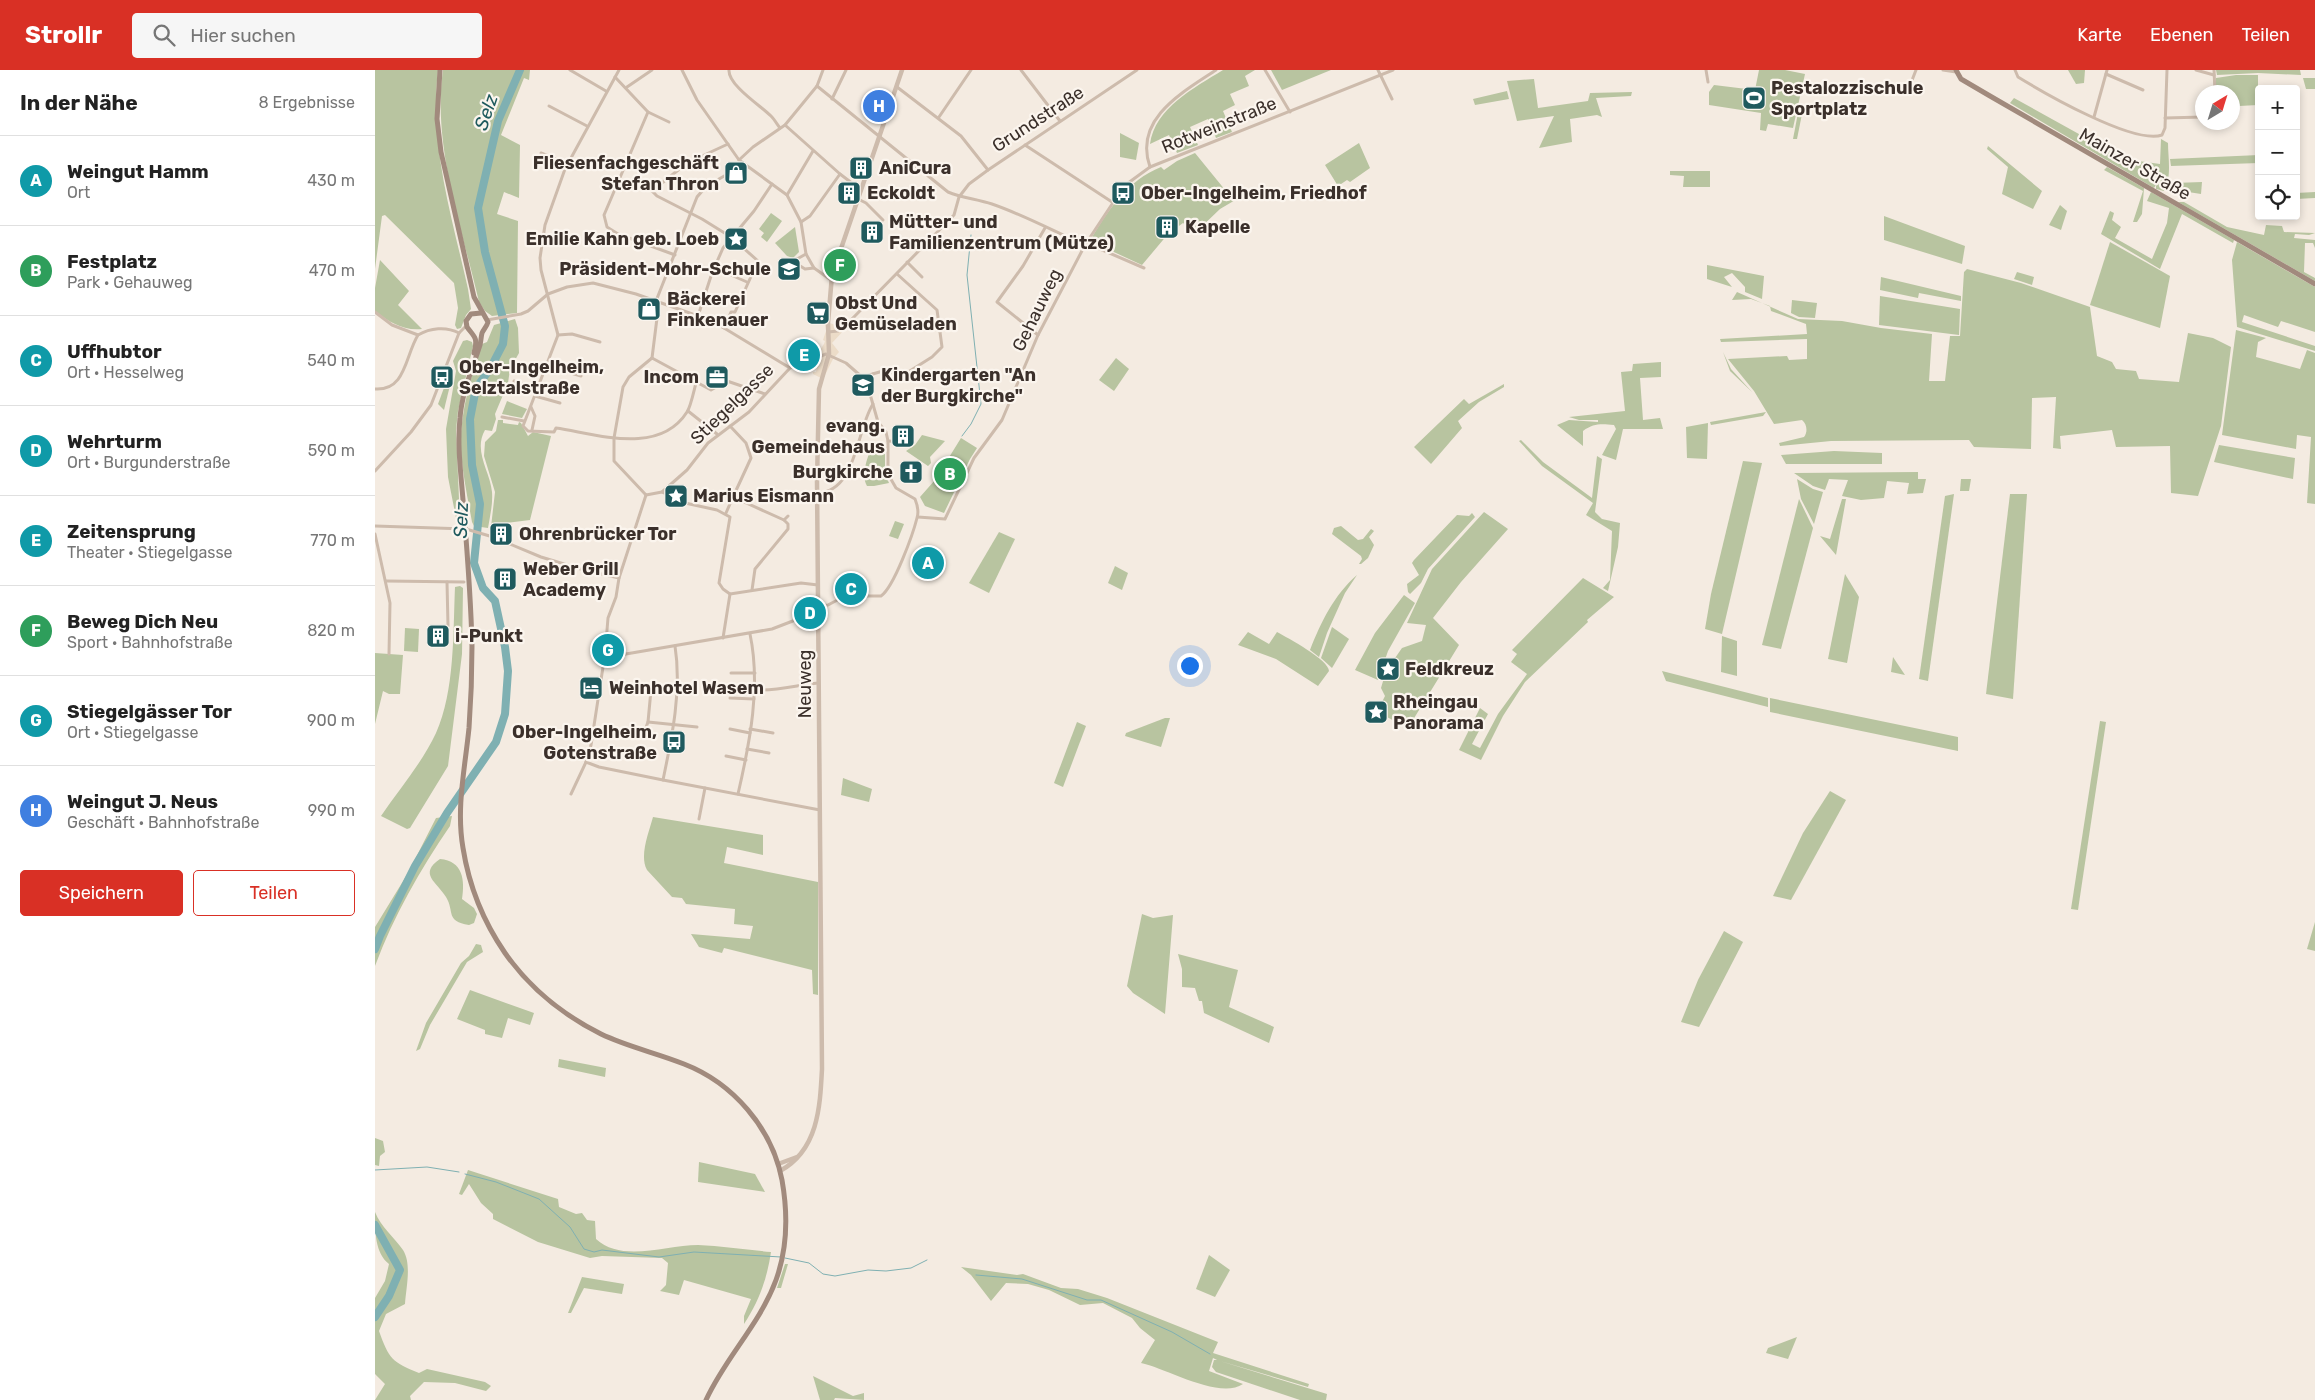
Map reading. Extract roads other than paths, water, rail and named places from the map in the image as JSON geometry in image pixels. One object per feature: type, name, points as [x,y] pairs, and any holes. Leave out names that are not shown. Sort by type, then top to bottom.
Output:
[{"type":"main road","points":[[440,70],[437,119],[440,145],[472,290],[481,313],[487,320],[487,327],[482,332],[474,333]]},
{"type":"main road","name":"Mainzer Straße","points":[[1956,71],[1961,79],[2315,284]]},
{"type":"main road","points":[[472,290],[473,313]]},
{"type":"main road","points":[[481,313],[473,313],[468,317],[467,327],[474,333],[477,342],[462,403],[459,431],[471,648],[466,751],[461,798],[462,846],[475,895],[489,928],[509,957],[529,981],[571,1017],[611,1039],[691,1067],[724,1087],[739,1100],[759,1124],[771,1147],[780,1171],[786,1211],[784,1251],[780,1267],[765,1305],[722,1369],[706,1400]]},
{"type":"main road","points":[[471,370],[481,342],[482,332]]},
{"type":"street","points":[[570,70],[606,91]]},
{"type":"street","points":[[619,70],[568,164],[545,225],[540,258],[543,281],[549,294],[558,335],[523,426],[526,430],[554,432],[556,428],[583,432],[587,435],[614,438],[645,438],[662,435],[688,411],[696,383]]},
{"type":"street","points":[[627,87],[652,70]]},
{"type":"street","points":[[682,70],[697,100],[739,160],[787,195],[801,222],[806,254],[814,268],[831,280]]},
{"type":"street","points":[[729,70],[729,76],[750,100],[771,116],[780,128]]},
{"type":"street","points":[[739,160],[785,124],[817,86],[823,70]]},
{"type":"street","points":[[832,99],[846,70]]},
{"type":"street","name":"Neuweg","points":[[804,1152],[813,1133],[821,1088],[817,493],[819,389],[829,354],[828,332],[831,280],[902,70]]},
{"type":"street","points":[[939,118],[971,70]]},
{"type":"street","points":[[1021,70],[1060,121]]},
{"type":"street","name":"Grundstraße","points":[[828,332],[838,331],[850,321],[954,215],[959,197],[969,184],[1137,70]]},
{"type":"street","points":[[1151,167],[1147,142],[1148,132],[1155,118],[1179,96],[1216,70]]},
{"type":"street","points":[[1265,70],[1290,112]]},
{"type":"street","points":[[1378,70],[1392,99]]},
{"type":"street","name":"Rotweinstraße","points":[[1085,246],[1124,186],[1151,167],[1393,70]]},
{"type":"street","points":[[1706,70],[1708,82]]},
{"type":"street","points":[[1909,88],[1915,70]]},
{"type":"street","name":"Mainzer Straße","points":[[1943,70],[1956,71]]},
{"type":"street","points":[[2015,70],[2018,77],[2094,117],[2135,135],[2152,137],[2161,135],[2165,128],[2167,70]]},
{"type":"street","points":[[2196,70],[2214,72],[2215,85]]},
{"type":"street","points":[[2094,117],[2106,72],[2143,90]]},
{"type":"street","points":[[615,77],[627,87],[648,112],[669,122]]},
{"type":"street","points":[[817,86],[948,192],[959,197],[968,197],[993,204],[1085,246],[1093,246],[1144,268]]},
{"type":"street","points":[[897,87],[961,136],[987,170]]},
{"type":"street","points":[[549,106],[587,126]]},
{"type":"street","points":[[648,112],[604,215],[607,227],[618,234],[675,255]]},
{"type":"street","points":[[2165,118],[2195,117]]},
{"type":"street","points":[[785,124],[813,151],[861,190]]},
{"type":"street","points":[[724,328],[731,312],[735,312],[758,261],[731,237],[690,212],[664,200],[652,191],[687,163],[728,144]]},
{"type":"street","points":[[1024,145],[1112,202]]},
{"type":"street","points":[[787,195],[813,151]]},
{"type":"street","points":[[541,153],[568,164]]},
{"type":"street","points":[[645,495],[614,461],[614,438],[625,382],[652,358],[657,301],[690,212],[703,189],[743,164]]},
{"type":"street","points":[[801,222],[809,216],[840,174]]},
{"type":"street","points":[[698,316],[723,248],[754,211],[772,184]]},
{"type":"street","points":[[858,199],[866,203],[883,220]]},
{"type":"street","points":[[1038,335],[997,302],[1023,266],[1045,228]]},
{"type":"street","name":"Gehauweg","points":[[917,517],[945,519],[974,458],[1002,420],[1038,335],[1085,246]]},
{"type":"street","points":[[806,254],[797,259],[797,264],[805,268],[814,268]]},
{"type":"street","points":[[907,262],[922,277]]},
{"type":"street","points":[[715,268],[747,282]]},
{"type":"street","points":[[862,377],[883,371],[905,374],[932,357],[941,347],[937,310],[897,274]]},
{"type":"street","points":[[487,320],[528,311],[549,294],[567,287],[593,283],[657,301],[698,316],[724,328],[789,368]]},
{"type":"street","points":[[375,312],[393,325],[417,334],[441,329],[452,329],[459,332]]},
{"type":"street","points":[[375,471],[411,432],[431,405],[459,332],[467,327]]},
{"type":"street","points":[[375,389],[390,388],[397,383],[417,334]]},
{"type":"street","points":[[558,335],[573,334],[600,342]]},
{"type":"street","name":"Stiegelgasse","points":[[662,492],[687,470],[717,434],[749,412],[789,368],[821,354],[829,354]]},
{"type":"street","points":[[802,617],[810,608],[828,605],[845,596],[881,596],[890,586],[900,565],[917,517],[915,499],[896,488],[888,474],[888,441],[886,432],[879,422],[868,387],[862,377],[846,362],[829,354]]},
{"type":"street","points":[[652,358],[696,383],[713,390],[722,382],[727,382],[765,394]]},
{"type":"street","points":[[547,366],[581,376]]},
{"type":"street","points":[[868,387],[873,374]]},
{"type":"street","points":[[514,381],[537,390]]},
{"type":"street","points":[[535,396],[560,403]]},
{"type":"street","points":[[817,493],[826,492],[842,481],[850,469],[865,418],[873,403]]},
{"type":"street","points":[[531,408],[535,416],[532,430]]},
{"type":"street","points":[[688,411],[717,434]]},
{"type":"street","points":[[502,417],[524,421]]},
{"type":"street","points":[[725,513],[751,458],[746,443],[730,426]]},
{"type":"street","points":[[888,441],[904,442]]},
{"type":"street","points":[[645,495],[662,492],[695,506],[725,513],[730,517],[731,522],[719,583],[730,594],[801,583],[818,584]]},
{"type":"street","points":[[571,794],[586,762],[591,745],[605,654],[608,618],[616,597],[619,578],[645,495]]},
{"type":"street","points":[[733,497],[784,520],[788,524],[788,529],[755,569],[752,590]]},
{"type":"street","points":[[784,520],[788,516]]},
{"type":"street","points":[[375,526],[465,529],[485,534],[541,557],[619,578]]},
{"type":"street","points":[[375,534],[390,603],[389,654]]},
{"type":"street","points":[[386,581],[464,582]]},
{"type":"street","points":[[447,582],[448,626]]},
{"type":"street","points":[[723,638],[730,594]]},
{"type":"street","points":[[605,654],[620,655],[750,634],[785,625],[802,617],[818,615]]},
{"type":"street","points":[[738,794],[750,731],[755,690],[755,656],[750,634]]},
{"type":"street","points":[[663,780],[673,726],[677,662],[675,646]]},
{"type":"street","points":[[731,673],[755,673]]},
{"type":"street","points":[[755,690],[774,691],[800,684],[818,683]]},
{"type":"street","points":[[643,738],[648,722],[651,690]]},
{"type":"street","points":[[730,698],[753,700]]},
{"type":"street","points":[[648,722],[673,726],[697,726]]},
{"type":"street","points":[[730,729],[773,732]]},
{"type":"street","points":[[747,749],[769,753]]},
{"type":"street","points":[[726,756],[745,760]]},
{"type":"street","points":[[586,762],[599,767],[820,810]]},
{"type":"street","points":[[699,820],[705,788]]},
{"type":"street","points":[[778,1164],[791,1160],[804,1152]]},
{"type":"street","points":[[780,1171],[804,1152]]},
{"type":"waterway","name":"Selz","points":[[375,949],[415,866],[447,813],[496,742],[505,714],[508,671],[505,647],[495,601],[483,588],[474,563],[480,504],[472,465],[470,419],[476,388],[490,369],[503,344],[505,326],[485,252],[478,208],[498,121],[520,70]]},
{"type":"waterway","points":[[962,436],[971,424],[981,404],[967,275],[971,235]]},
{"type":"waterway","points":[[375,1170],[427,1167],[459,1172]]},
{"type":"waterway","points":[[465,1174],[496,1182],[539,1199],[570,1227],[584,1249],[594,1252],[602,1250],[659,1257],[694,1252],[781,1257]]},
{"type":"waterway","name":"Selz","points":[[375,1225],[400,1270],[389,1296],[375,1317]]},
{"type":"waterway","points":[[785,1258],[809,1263],[823,1274],[835,1276],[868,1270],[886,1271],[911,1268],[927,1260]]},
{"type":"waterway","points":[[976,1275],[1022,1279],[1087,1300],[1101,1300],[1172,1332],[1210,1354]]},
{"type":"place","name":"Pestalozzischule Sportplatz","points":[[1754,98]]},
{"type":"place","name":"Weingut J. Neus","points":[[879,106]]},
{"type":"place","name":"AniCura","points":[[861,168]]},
{"type":"place","name":"Fliesenfachgeschäft Stefan Thron","points":[[736,173]]},
{"type":"place","name":"Eckoldt","points":[[849,193]]},
{"type":"place","name":"Ober-Ingelheim, Friedhof","points":[[1123,193]]},
{"type":"place","name":"Kapelle","points":[[1167,227]]},
{"type":"place","name":"Mütter- und Familienzentrum (Mütze)","points":[[872,232]]},
{"type":"place","name":"Emilie Kahn geb. Loeb","points":[[736,239]]},
{"type":"place","name":"Beweg Dich Neu","points":[[840,265]]},
{"type":"place","name":"Präsident-Mohr-Schule","points":[[789,269]]},
{"type":"place","name":"Bäckerei Finkenauer","points":[[649,309]]},
{"type":"place","name":"Obst Und Gemüseladen","points":[[818,313]]},
{"type":"place","name":"Zeitensprung","points":[[804,355]]},
{"type":"place","name":"Ober-Ingelheim, Selztalstraße","points":[[442,377]]},
{"type":"place","name":"Incom","points":[[717,377]]},
{"type":"place","name":"Kindergarten \"An der Burgkirche\"","points":[[863,385]]},
{"type":"place","name":"evang. Gemeindehaus","points":[[903,436]]},
{"type":"place","name":"Burgkirche","points":[[911,472]]},
{"type":"place","name":"Festplatz","points":[[950,474]]},
{"type":"place","name":"Marius Eismann","points":[[676,496]]},
{"type":"place","name":"Ohrenbrücker Tor","points":[[501,534]]},
{"type":"place","name":"Weingut Hamm","points":[[928,563]]},
{"type":"place","name":"Weber Grill Academy","points":[[505,579]]},
{"type":"place","name":"Uffhubtor","points":[[851,589]]},
{"type":"place","name":"Wehrturm","points":[[810,613]]},
{"type":"place","name":"i-Punkt","points":[[438,636]]},
{"type":"place","name":"Stiegelgässer Tor","points":[[608,650]]},
{"type":"place","name":"Feldkreuz","points":[[1388,669]]},
{"type":"place","name":"Weinhotel Wasem","points":[[591,688]]},
{"type":"place","name":"Rheingau Panorama","points":[[1376,712]]},
{"type":"place","name":"Ober-Ingelheim, Gotenstraße","points":[[674,742]]}]
